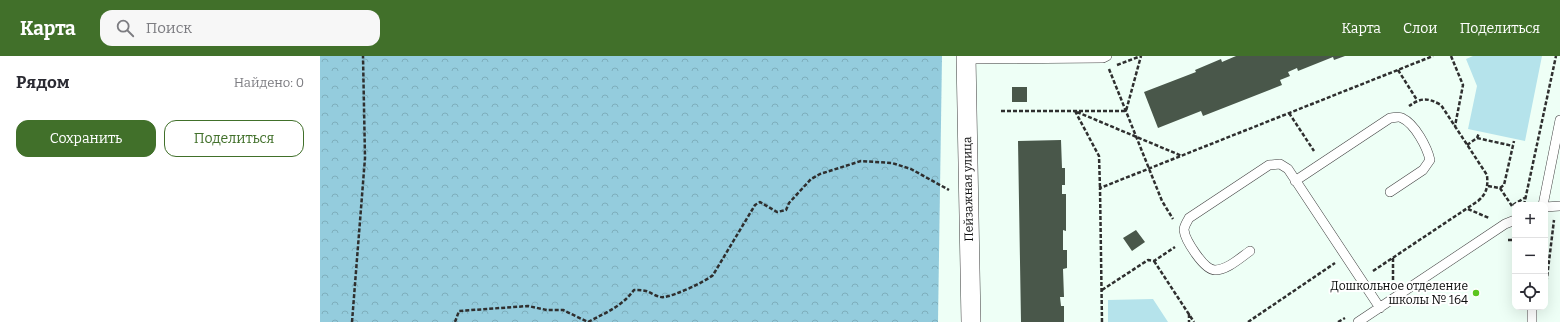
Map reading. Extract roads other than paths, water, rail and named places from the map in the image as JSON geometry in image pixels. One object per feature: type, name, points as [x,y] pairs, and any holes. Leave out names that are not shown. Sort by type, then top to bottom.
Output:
[{"type":"street","name":"Пейзажная улица","points":[[966,57],[971,322]]},
{"type":"lane","points":[[966,57],[1103,58],[1107,56]]},
{"type":"lane","points":[[1295,181],[1390,118],[1401,117],[1410,123],[1428,149],[1430,160],[1423,170],[1390,192]]},
{"type":"lane","points":[[1544,202],[1560,120]]},
{"type":"lane","points":[[1250,251],[1223,269],[1213,271],[1204,265],[1186,238],[1184,227],[1189,218],[1269,165],[1280,164],[1288,169],[1380,308]]},
{"type":"lane","points":[[1548,207],[1558,206]]},
{"type":"lane","points":[[1358,322],[1505,224],[1512,221]]},
{"type":"lane","points":[[1532,310],[1532,322]]},
{"type":"place","name":"Дошкольное отделение школы № 164","points":[[1476,293]]}]
